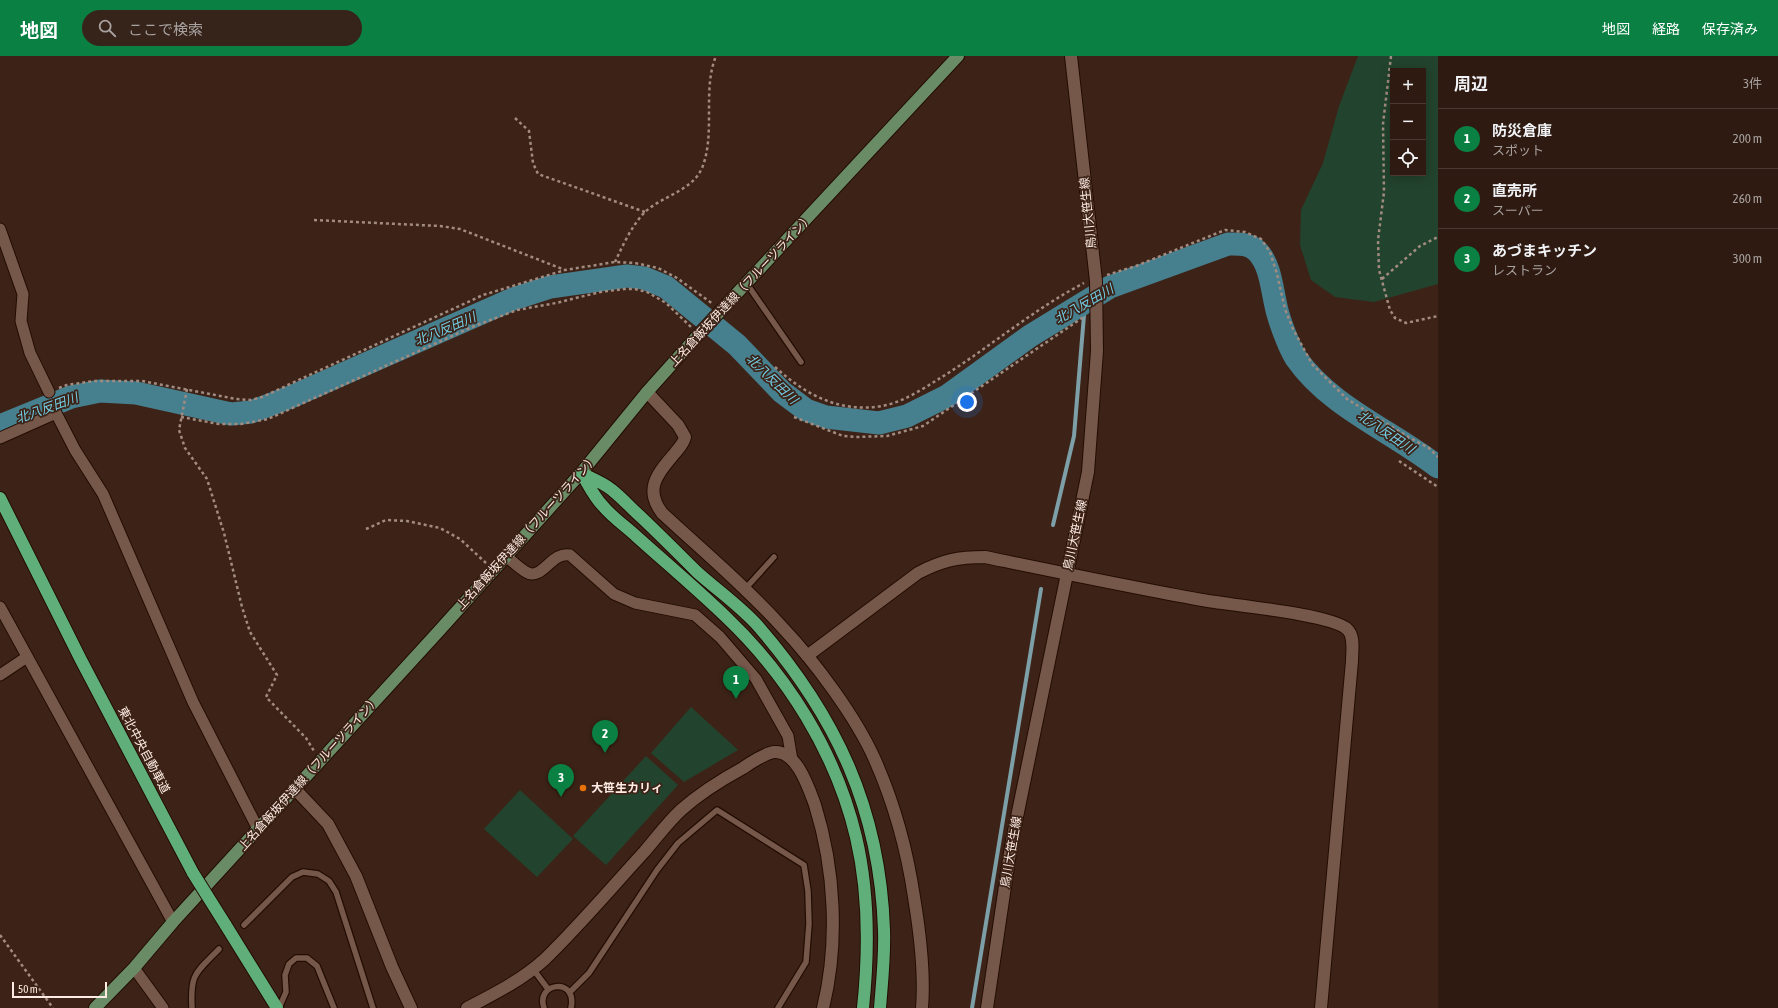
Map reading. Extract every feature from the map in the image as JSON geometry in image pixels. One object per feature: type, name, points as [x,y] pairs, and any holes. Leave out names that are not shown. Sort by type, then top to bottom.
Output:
[{"type":"highway","points":[[581,473],[602,505],[726,617],[758,650],[795,700],[816,734],[833,770],[847,806],[861,866],[867,930],[863,1008]]},
{"type":"highway","points":[[581,473],[611,489],[705,579],[757,625],[799,677],[820,710],[851,769],[864,804],[872,832],[882,894],[884,930],[884,966],[880,1008]]},
{"type":"highway","name":"東北中央自動車道","points":[[0,498],[81,660],[193,872],[278,1008]]},
{"type":"main road","name":"上名倉飯坂伊達線（フルーツライン）","points":[[95,1008],[134,968],[173,922],[581,473],[647,392],[700,333],[958,56]]},
{"type":"street","name":"鳥川大笹生線","points":[[987,1008],[1011,846],[1088,472],[1096,351],[1095,279],[1071,56]]},
{"type":"street","points":[[0,229],[23,294],[21,321],[30,353],[49,392]]},
{"type":"street","points":[[647,392],[678,425],[685,437],[681,445],[657,476],[653,489],[655,504],[783,627],[832,689],[856,725],[875,759],[889,794],[904,845],[913,889],[922,964],[922,1008]]},
{"type":"street","points":[[0,438],[56,413],[75,450],[103,494],[192,702],[258,829]]},
{"type":"street","points":[[506,556],[526,573],[532,575],[540,572],[558,557],[566,554],[570,555],[614,594],[622,598],[635,603],[695,615],[720,636],[756,679],[788,736],[792,760]]},
{"type":"street","points":[[807,656],[918,572],[938,563],[962,557],[985,557],[1203,600],[1319,618],[1332,621],[1348,630],[1352,636],[1352,661],[1321,1008]]},
{"type":"street","points":[[0,607],[173,922]]},
{"type":"street","points":[[0,675],[27,657]]},
{"type":"street","points":[[467,1008],[515,982],[533,969],[573,930],[680,810],[706,790],[754,761],[773,752],[785,754],[800,770],[809,787],[824,839],[831,886],[833,937],[831,965],[823,1008]]},
{"type":"street","points":[[295,789],[328,824],[356,876],[392,966],[411,1008]]},
{"type":"street","points":[[134,968],[163,1008]]},
{"type":"lane","points":[[747,284],[801,362]]},
{"type":"lane","points":[[745,590],[774,557]]},
{"type":"lane","points":[[570,992],[589,973],[657,870],[678,843],[717,810],[804,865],[808,891],[809,924],[806,962],[778,1008]]},
{"type":"lane","points":[[244,925],[292,877],[303,872],[318,874],[329,881],[336,892],[373,1008]]},
{"type":"lane","points":[[192,1008],[191,985],[195,974],[219,950]]},
{"type":"lane","points":[[278,1008],[286,992],[285,975],[289,964],[296,958],[307,958],[318,966],[334,1008]]},
{"type":"lane","points":[[533,969],[548,989]]},
{"type":"lane","points":[[544,1008],[542,1002],[544,995],[548,989],[556,986],[564,987],[570,992],[573,1000],[571,1008]]},
{"type":"path","points":[[615,262],[636,223],[645,212],[695,179],[702,167],[707,146],[712,73],[716,56]]},
{"type":"path","points":[[1391,56],[1383,124],[1384,192],[1378,240],[1379,270],[1390,310],[1395,318],[1406,323],[1438,316]]},
{"type":"path","points":[[515,118],[529,131],[533,163],[538,174],[645,212]]},
{"type":"path","points":[[314,220],[440,226],[460,229],[565,270]]},
{"type":"path","points":[[775,367],[793,383],[823,400],[840,405],[862,407],[883,406],[904,399],[935,381],[1066,292],[1095,279],[1129,268],[1225,230],[1245,232],[1261,239],[1270,252],[1285,309],[1293,329],[1312,364],[1347,398],[1410,438],[1429,448],[1438,457]]},
{"type":"path","points":[[1382,279],[1420,246],[1438,237]]},
{"type":"path","points":[[49,392],[66,385],[94,381],[142,381],[236,399],[251,400],[262,397],[483,295],[565,270],[615,262],[635,263],[658,268],[677,278],[720,312]]},
{"type":"path","points":[[181,415],[219,424],[241,424],[268,419],[472,327],[517,310],[556,303],[600,292],[624,289],[647,292],[666,303],[700,333]]},
{"type":"path","points":[[794,417],[844,436],[856,437],[887,436],[922,426],[998,376],[1077,320]]},
{"type":"path","points":[[187,389],[179,430],[185,448],[207,479],[224,533],[242,607],[250,632],[277,675],[266,697],[306,738],[320,760]]},
{"type":"path","points":[[1399,461],[1438,487]]},
{"type":"path","points":[[366,529],[386,520],[407,521],[440,528],[460,539],[494,570]]},
{"type":"path","points":[[0,935],[53,1008]]},
{"type":"green space","points":[[1358,56],[1438,56],[1438,284],[1374,302],[1335,297],[1311,280],[1300,245],[1301,210],[1323,163],[1339,106]]},
{"type":"green space","points":[[691,707],[738,750],[684,782],[651,753]]},
{"type":"green space","points":[[646,756],[678,785],[606,865],[573,836]]},
{"type":"green space","points":[[520,790],[573,839],[537,877],[484,829]]},
{"type":"waterway","name":"北八反田川","points":[[0,426],[71,397],[100,391],[136,393],[231,414],[251,412],[293,396],[513,299],[550,287],[627,276],[644,278],[666,287],[737,345],[782,392],[806,410],[826,417],[879,423],[907,416],[947,396],[1030,336],[1110,287],[1228,244],[1243,244],[1254,248],[1266,264],[1278,314],[1286,337],[1296,358],[1310,375],[1326,391],[1344,405],[1438,467]]},
{"type":"waterway","points":[[1053,525],[1074,436],[1085,303]]},
{"type":"waterway","points":[[972,1008],[1041,589]]},
{"type":"place","name":"防災倉庫","points":[[736,699]]},
{"type":"place","name":"直売所","points":[[605,753]]},
{"type":"place","name":"大笹生カリィ","points":[[583,788]]},
{"type":"place","name":"あづまキッチン","points":[[561,797]]}]
